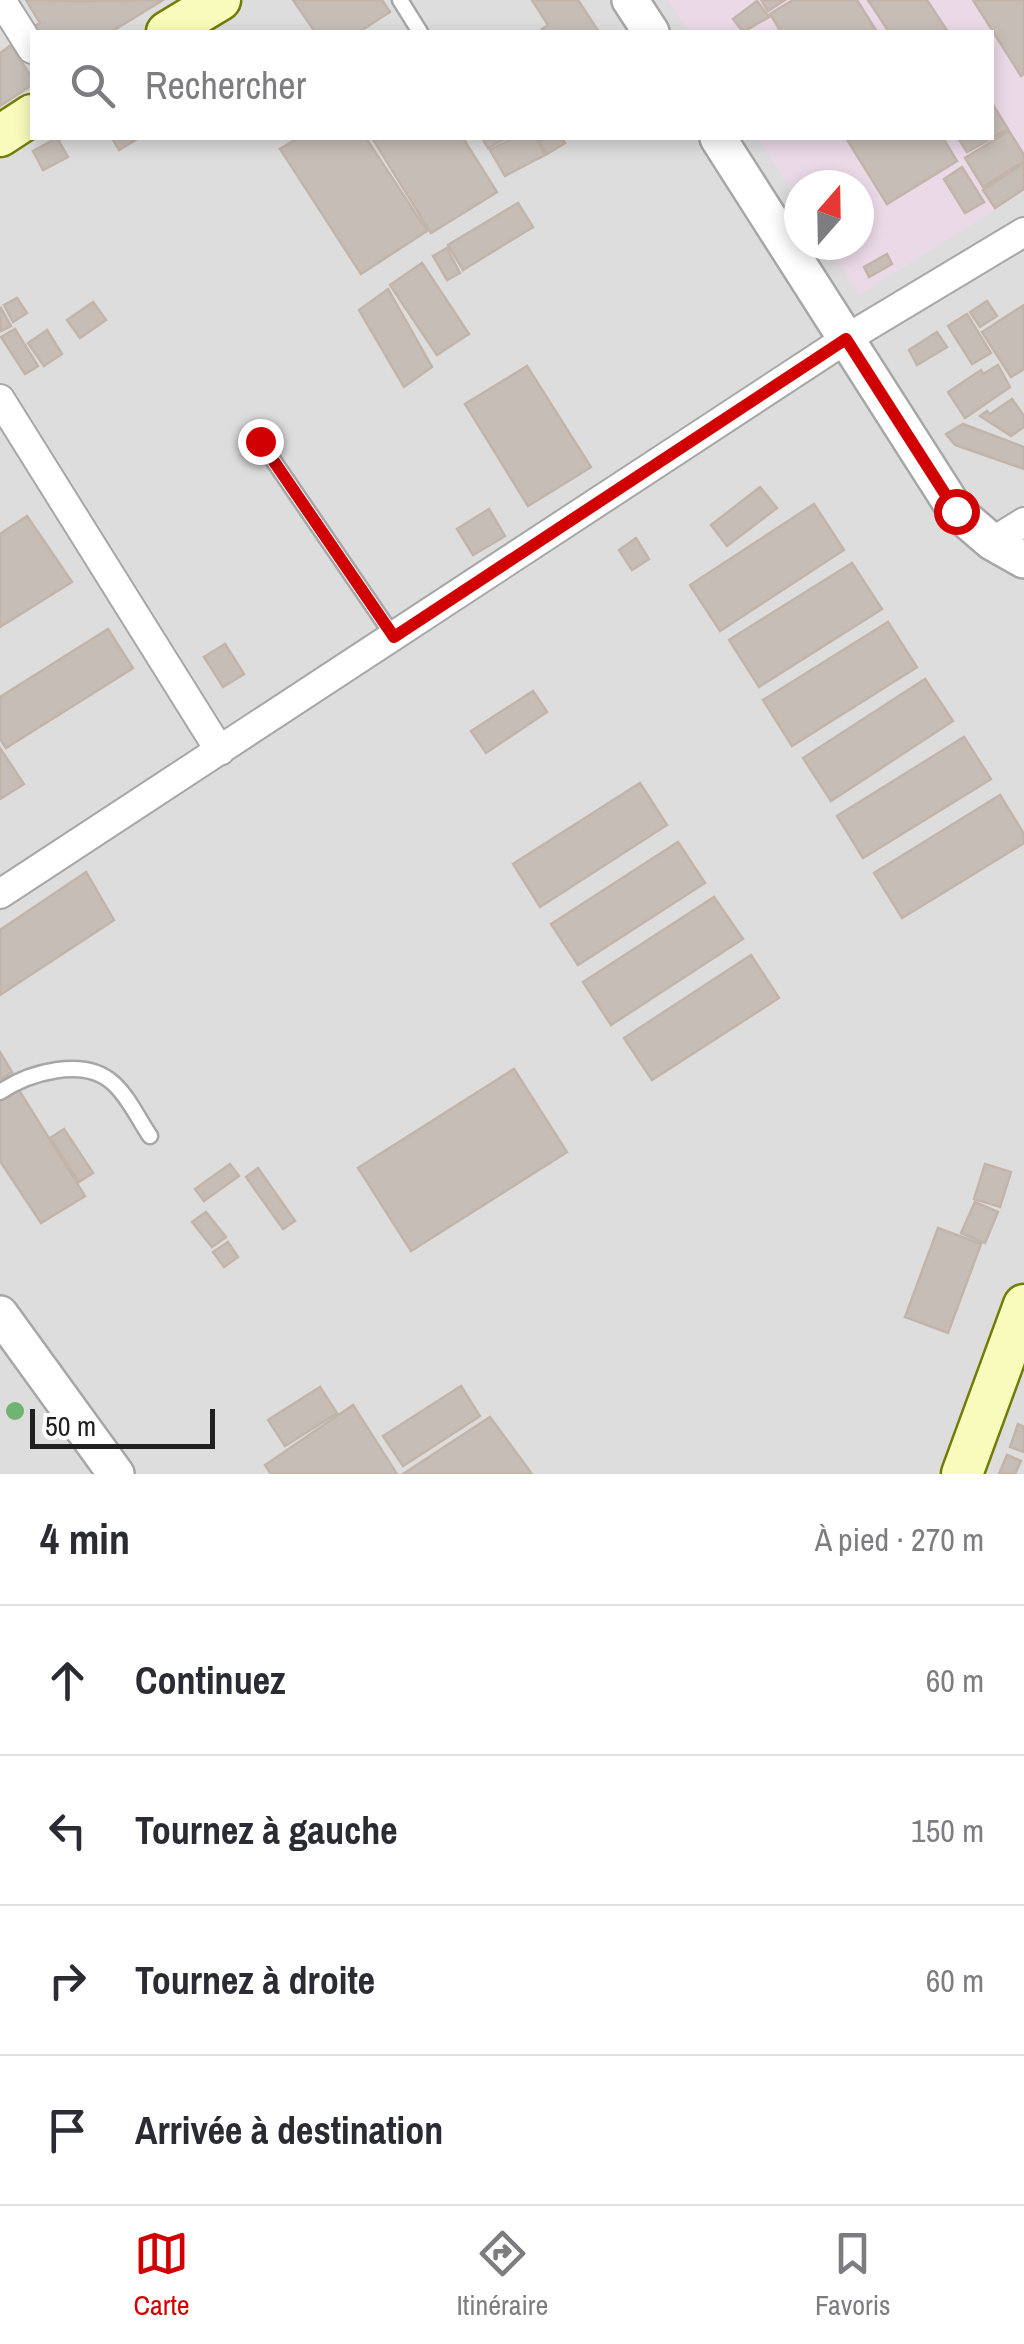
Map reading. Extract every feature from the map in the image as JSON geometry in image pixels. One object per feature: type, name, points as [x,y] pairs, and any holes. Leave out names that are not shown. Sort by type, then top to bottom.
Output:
[{"type":"main road","points":[[169,30],[220,0]]},
{"type":"main road","points":[[0,136],[30,116]]},
{"type":"main road","points":[[962,1474],[1012,1376],[1024,1306]]},
{"type":"street","points":[[1,0],[30,46]]},
{"type":"street","points":[[630,0],[650,30]]},
{"type":"street","points":[[719,140],[956,511],[992,542],[1024,560]]},
{"type":"street","points":[[0,894],[846,339],[1024,232]]},
{"type":"street","points":[[0,399],[220,751]]},
{"type":"street","points":[[992,542],[1024,522]]},
{"type":"street","points":[[0,1314],[116,1474]]},
{"type":"lane","points":[[400,0],[419,30]]},
{"type":"lane","points":[[260,441],[394,637]]},
{"type":"lane","points":[[0,1092],[33,1076],[83,1069],[112,1081],[150,1136]]},
{"type":"shaded area","points":[[0,0],[1024,0],[1024,1474],[0,1474]]},
{"type":"shaded area","points":[[667,0],[1024,0],[1024,192],[859,295],[837,260],[874,260],[874,170],[784,170],[784,179],[758,140],[994,140],[994,30],[688,30]]},
{"type":"building","points":[[26,0],[163,0],[114,30],[37,30],[34,26],[40,23]]},
{"type":"building","points":[[293,0],[382,0],[390,12],[362,30],[314,30]]},
{"type":"building","points":[[532,0],[578,0],[598,30],[542,29],[548,25]]},
{"type":"building","points":[[761,0],[785,0],[768,11]]},
{"type":"building","points":[[793,0],[857,0],[876,30],[780,30],[770,14]]},
{"type":"building","points":[[868,0],[927,0],[947,30],[888,30]]},
{"type":"building","points":[[973,0],[1024,0],[1024,74],[1021,76]]},
{"type":"building","points":[[757,1],[769,17],[746,30],[741,30],[733,19]]},
{"type":"building","points":[[11,45],[30,75],[30,86],[0,106],[0,53]]},
{"type":"building","points":[[994,106],[1008,129],[994,137]]},
{"type":"building","points":[[1009,131],[1024,161],[983,187],[965,158]]},
{"type":"building","points":[[58,140],[68,157],[43,170],[33,151]]},
{"type":"building","points":[[113,140],[136,140],[119,150]]},
{"type":"building","points":[[295,140],[367,140],[427,231],[361,274],[280,149]]},
{"type":"building","points":[[373,140],[464,140],[497,192],[431,233]]},
{"type":"building","points":[[483,140],[502,140],[488,148]]},
{"type":"building","points":[[509,140],[537,140],[545,155],[505,176],[490,150]]},
{"type":"building","points":[[563,140],[565,143],[547,154],[539,141]]},
{"type":"building","points":[[847,140],[944,140],[957,161],[887,204],[874,183],[874,170],[866,170]]},
{"type":"building","points":[[959,140],[988,140],[967,152]]},
{"type":"building","points":[[1024,163],[1024,189],[995,208],[983,190]]},
{"type":"building","points":[[962,167],[984,202],[965,213],[944,179]]},
{"type":"building","points":[[518,203],[533,227],[463,270],[448,245]]},
{"type":"building","points":[[447,248],[460,273],[447,280],[433,256]]},
{"type":"building","points":[[887,254],[892,264],[869,277],[864,267]]},
{"type":"building","points":[[422,263],[469,334],[437,355],[390,285]]},
{"type":"building","points":[[388,289],[432,367],[404,387],[359,310]]},
{"type":"building","points":[[17,298],[27,313],[13,322],[4,305]]},
{"type":"building","points":[[987,301],[997,316],[980,327],[970,312]]},
{"type":"building","points":[[93,302],[106,320],[80,338],[67,320]]},
{"type":"building","points":[[1024,305],[1024,369],[1011,377],[982,332]]},
{"type":"building","points":[[0,309],[11,326],[1,331]]},
{"type":"building","points":[[967,314],[991,353],[972,364],[948,326]]},
{"type":"building","points":[[15,329],[38,366],[25,374],[1,337]]},
{"type":"building","points":[[47,330],[62,354],[44,366],[28,343]]},
{"type":"building","points":[[937,332],[947,347],[917,365],[909,350]]},
{"type":"building","points":[[998,365],[1010,387],[965,418],[948,392],[981,370],[983,374]]},
{"type":"building","points":[[527,366],[591,467],[528,506],[465,404]]},
{"type":"building","points":[[1012,399],[1024,416],[1024,427],[1011,436],[980,416]]},
{"type":"building","points":[[963,424],[1024,447],[1024,469],[955,445],[946,434]]},
{"type":"building","points":[[760,487],[777,508],[727,546],[711,525]]},
{"type":"building","points":[[814,504],[844,550],[720,631],[690,585]]},
{"type":"building","points":[[489,509],[505,536],[473,555],[457,529]]},
{"type":"building","points":[[27,516],[72,582],[0,627],[0,534]]},
{"type":"building","points":[[636,538],[649,559],[632,570],[619,550]]},
{"type":"building","points":[[852,563],[882,609],[759,687],[729,640]]},
{"type":"building","points":[[888,622],[917,667],[792,746],[763,700]]},
{"type":"building","points":[[108,629],[133,668],[6,748],[0,739],[0,697]]},
{"type":"building","points":[[225,644],[244,674],[223,687],[204,657]]},
{"type":"building","points":[[925,679],[953,721],[831,801],[803,758]]},
{"type":"building","points":[[533,691],[547,712],[486,753],[471,731]]},
{"type":"building","points":[[964,737],[991,779],[863,858],[837,816]]},
{"type":"building","points":[[0,748],[24,784],[0,799]]},
{"type":"building","points":[[640,783],[667,825],[540,907],[513,864]]},
{"type":"building","points":[[1000,795],[1024,834],[1024,843],[902,918],[874,873]]},
{"type":"building","points":[[678,842],[705,883],[578,965],[551,924]]},
{"type":"building","points":[[86,872],[114,920],[0,995],[0,930]]},
{"type":"building","points":[[714,897],[743,939],[611,1025],[583,982]]},
{"type":"building","points":[[751,955],[779,998],[652,1080],[624,1038]]},
{"type":"building","points":[[0,1052],[12,1072],[0,1080]]},
{"type":"building","points":[[514,1069],[567,1152],[411,1251],[358,1168]]},
{"type":"building","points":[[17,1087],[85,1196],[41,1223],[0,1161],[0,1099]]},
{"type":"building","points":[[64,1129],[93,1173],[79,1182],[50,1138]]},
{"type":"building","points":[[230,1164],[239,1176],[204,1201],[195,1189]]},
{"type":"building","points":[[985,1164],[1011,1172],[1000,1207],[974,1199]]},
{"type":"building","points":[[258,1168],[295,1221],[283,1229],[246,1177]]},
{"type":"building","points":[[975,1202],[998,1212],[985,1243],[961,1233]]},
{"type":"building","points":[[206,1212],[226,1237],[212,1247],[192,1222]]},
{"type":"building","points":[[938,1228],[981,1244],[948,1333],[905,1317]]},
{"type":"building","points":[[228,1242],[238,1257],[224,1267],[213,1252]]},
{"type":"building","points":[[461,1386],[480,1416],[403,1466],[383,1436]]},
{"type":"building","points":[[320,1387],[337,1413],[285,1446],[268,1420]]},
{"type":"building","points":[[353,1405],[397,1474],[271,1474],[265,1465]]},
{"type":"building","points":[[490,1417],[532,1474],[403,1474]]},
{"type":"building","points":[[1018,1424],[1024,1427],[1024,1452],[1010,1447]]},
{"type":"building","points":[[1007,1455],[1021,1461],[1015,1474],[999,1474]]},
{"type":"route","points":[[260,441],[394,637],[846,339],[956,511]]}]
